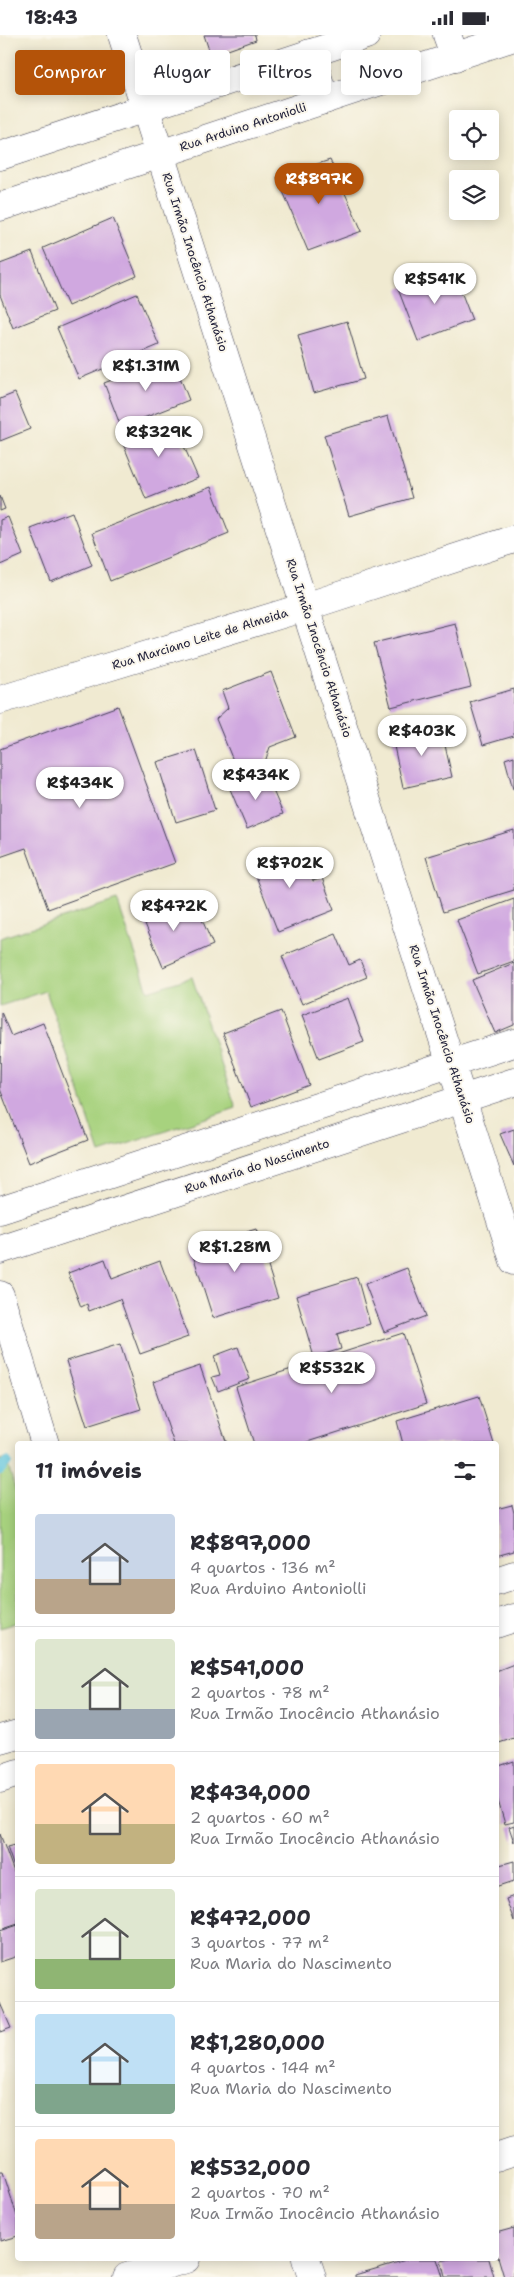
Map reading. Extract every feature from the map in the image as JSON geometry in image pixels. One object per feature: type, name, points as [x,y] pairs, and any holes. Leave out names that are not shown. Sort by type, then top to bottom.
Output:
[{"type":"street","name":"Rua Irmão Inocêncio Athanásio","points":[[122,35],[514,1261]]},
{"type":"street","points":[[319,50],[366,35]]},
{"type":"street","name":"Rua Arduino Antoniolli","points":[[0,207],[325,100],[451,46],[514,37]]},
{"type":"street","points":[[0,156],[240,76]]},
{"type":"street","points":[[323,95],[325,100]]},
{"type":"street","name":"Rua Marciano Leite de Almeida","points":[[0,700],[306,607],[514,539]]},
{"type":"street","points":[[0,1211],[514,1043]]},
{"type":"street","name":"Rua Maria do Nascimento","points":[[0,1250],[514,1082]]},
{"type":"street","points":[[226,1137],[239,1172]]},
{"type":"street","points":[[141,1164],[153,1200]]},
{"type":"street","points":[[0,1295],[45,1441]]},
{"type":"street","points":[[499,1580],[514,1575]]},
{"type":"street","points":[[499,1622],[514,1618]]},
{"type":"street","points":[[0,1739],[15,1735]]},
{"type":"street","points":[[0,1779],[15,1774]]},
{"type":"street","points":[[499,2156],[514,2151]]},
{"type":"street","points":[[127,2277],[179,2261]]},
{"type":"street","points":[[307,2261],[312,2277]]},
{"type":"green space","points":[[117,900],[148,991],[192,977],[236,1108],[100,1153],[46,991],[0,1006],[0,938]]},
{"type":"green space","points":[[6,1458],[15,1488],[15,1623],[0,1628],[0,1460]]},
{"type":"building","points":[[204,35],[255,35],[256,40],[228,50],[209,50]]},
{"type":"building","points":[[330,160],[362,231],[308,251],[277,177]]},
{"type":"building","points":[[113,218],[137,276],[68,306],[43,248]]},
{"type":"building","points":[[32,252],[55,311],[13,328],[0,295],[0,264]]},
{"type":"building","points":[[452,268],[472,320],[418,341],[398,289]]},
{"type":"building","points":[[137,294],[159,345],[79,379],[57,328]]},
{"type":"building","points":[[347,321],[364,379],[314,393],[298,335]]},
{"type":"building","points":[[172,357],[189,400],[121,427],[104,383]]},
{"type":"building","points":[[15,393],[30,429],[0,441],[0,399]]},
{"type":"building","points":[[388,416],[412,498],[349,516],[324,435]]},
{"type":"building","points":[[171,417],[198,478],[146,499],[121,439]]},
{"type":"building","points":[[211,487],[229,533],[110,581],[92,533]]},
{"type":"building","points":[[0,496],[5,509],[0,511]]},
{"type":"building","points":[[72,512],[92,565],[51,582],[30,528]]},
{"type":"building","points":[[8,517],[23,555],[0,565],[0,520]]},
{"type":"building","points":[[455,623],[471,687],[391,707],[374,643]]},
{"type":"building","points":[[271,672],[296,737],[270,747],[264,765],[239,775],[216,719],[228,708],[222,691]]},
{"type":"building","points":[[514,689],[514,736],[483,745],[470,702]]},
{"type":"building","points":[[118,706],[175,863],[48,909],[26,848],[0,857],[0,749]]},
{"type":"building","points":[[441,727],[452,777],[403,788],[392,737]]},
{"type":"building","points":[[196,750],[215,810],[176,822],[157,762]]},
{"type":"building","points":[[514,756],[514,789],[513,789],[505,759]]},
{"type":"building","points":[[266,774],[283,814],[247,829],[230,789]]},
{"type":"building","points":[[514,830],[514,890],[443,912],[426,857]]},
{"type":"building","points":[[264,849],[269,856],[279,853],[282,859],[302,852],[313,881],[322,878],[334,910],[278,932],[248,856]]},
{"type":"building","points":[[161,897],[170,920],[197,908],[213,945],[163,967],[138,907]]},
{"type":"building","points":[[514,899],[514,961],[478,974],[457,920]]},
{"type":"building","points":[[336,934],[349,965],[360,960],[367,977],[302,1004],[282,956]]},
{"type":"building","points":[[514,963],[514,1025],[495,1033],[472,980]]},
{"type":"building","points":[[348,998],[364,1042],[319,1059],[302,1015]]},
{"type":"building","points":[[281,1011],[309,1085],[251,1107],[223,1033]]},
{"type":"building","points":[[1,1012],[11,1036],[43,1023],[88,1140],[29,1163],[0,1089]]},
{"type":"building","points":[[514,1129],[514,1166],[500,1134]]},
{"type":"building","points":[[256,1229],[278,1298],[213,1318],[191,1249]]},
{"type":"building","points":[[105,1259],[112,1279],[160,1261],[188,1337],[140,1354],[120,1299],[89,1311],[87,1304],[81,1307],[68,1273]]},
{"type":"building","points":[[407,1268],[426,1316],[384,1332],[365,1284]]},
{"type":"building","points":[[357,1277],[370,1324],[337,1334],[341,1349],[314,1357],[296,1296]]},
{"type":"building","points":[[403,1333],[426,1404],[310,1441],[253,1441],[236,1387]]},
{"type":"building","points":[[120,1344],[141,1409],[87,1426],[66,1361]]},
{"type":"building","points":[[238,1347],[250,1379],[218,1391],[212,1377],[220,1375],[214,1356]]},
{"type":"building","points":[[200,1366],[226,1441],[173,1441],[153,1382]]},
{"type":"building","points":[[479,1396],[493,1441],[402,1441],[397,1421]]},
{"type":"building","points":[[512,1505],[514,1513],[514,1551],[499,1555],[499,1508]]},
{"type":"building","points":[[514,1664],[514,1738],[499,1743],[499,1670]]},
{"type":"building","points":[[514,1761],[514,1822],[505,1824],[499,1804],[499,1766]]},
{"type":"building","points":[[514,1825],[514,1842],[509,1827]]},
{"type":"building","points":[[0,1834],[15,1875],[15,1925],[0,1930]]},
{"type":"building","points":[[15,1845],[15,1870],[7,1847]]},
{"type":"building","points":[[514,1861],[514,1881],[499,1886],[499,1865]]},
{"type":"building","points":[[514,1896],[514,1921],[506,1899]]},
{"type":"building","points":[[15,1926],[15,1957],[0,1962],[0,1931]]},
{"type":"building","points":[[0,2003],[11,2028],[0,2032]]},
{"type":"building","points":[[0,2172],[3,2172],[15,2210],[15,2237],[0,2241]]},
{"type":"building","points":[[514,2228],[514,2277],[504,2277],[499,2260],[499,2232]]},
{"type":"building","points":[[402,2261],[438,2261],[443,2277],[355,2277],[355,2275]]},
{"type":"building","points":[[441,2261],[490,2261],[494,2277],[445,2277]]},
{"type":"waterway","points":[[0,1470],[7,1462]]}]
